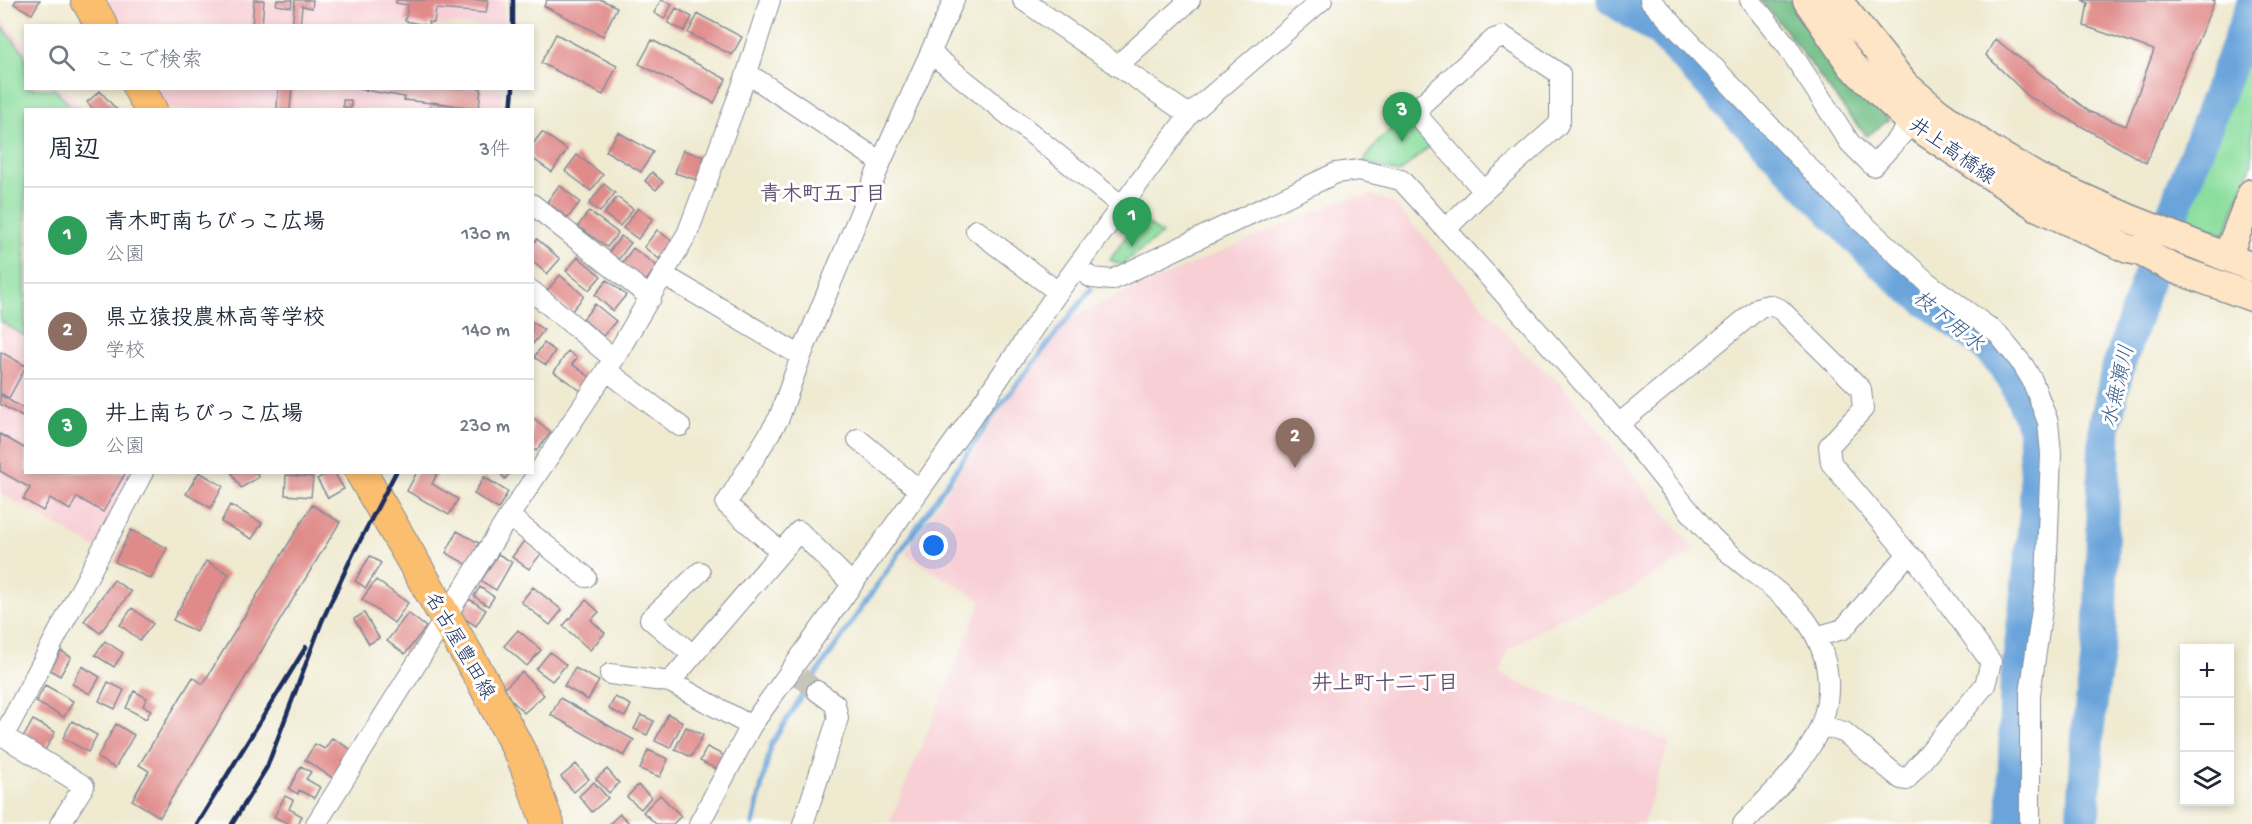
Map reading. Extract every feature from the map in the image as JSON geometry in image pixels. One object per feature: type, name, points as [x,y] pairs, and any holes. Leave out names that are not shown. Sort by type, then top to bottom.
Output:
[{"type":"main road","points":[[87,0],[101,24]]},
{"type":"main road","points":[[140,90],[150,108]]},
{"type":"main road","name":"名古屋豊田線","points":[[362,474],[446,618],[523,758],[549,824]]},
{"type":"street","points":[[316,824],[509,516],[610,364],[688,232],[747,73],[770,0]]},
{"type":"street","points":[[781,552],[726,504],[779,418],[801,356],[881,162],[932,54],[954,0]]},
{"type":"street","points":[[1118,66],[1190,0]]},
{"type":"street","points":[[699,824],[751,726],[796,673],[851,583],[1058,292],[1189,116],[1322,0]]},
{"type":"street","points":[[1650,0],[1857,218],[1927,282],[1998,334],[2032,380],[2048,422],[2051,454],[2046,581],[2030,694],[2030,824]]},
{"type":"street","points":[[1749,0],[1787,46],[1850,143],[1873,166],[1912,123]]},
{"type":"street","name":"井上高橋線","points":[[1806,0],[1851,65],[1912,123],[2038,207],[2128,249],[2139,251],[2175,268],[2252,297]]},
{"type":"street","name":"井上高橋線","points":[[1838,0],[1905,85],[1938,113],[1989,149],[2038,178],[2128,218],[2240,262]]},
{"type":"street","points":[[1036,3],[1118,66],[1189,116]]},
{"type":"street","points":[[1446,229],[1484,191],[1557,126],[1560,120],[1560,74],[1503,36],[1494,39],[1421,105],[1419,113],[1422,121],[1484,191]]},
{"type":"street","points":[[932,54],[1122,206]]},
{"type":"street","points":[[747,73],[881,162]]},
{"type":"street","points":[[1077,268],[1092,278],[1112,280],[1336,173],[1359,170],[1401,180],[1619,424],[1710,534],[1735,560],[1800,612],[1816,637],[1824,657],[1828,680],[1828,702],[1822,726],[1802,760],[1743,824]]},
{"type":"street","points":[[2240,262],[2252,193]]},
{"type":"street","points":[[534,206],[651,298]]},
{"type":"street","points":[[976,230],[1058,292]]},
{"type":"street","points":[[664,275],[801,356]]},
{"type":"street","points":[[534,293],[680,426]]},
{"type":"street","points":[[1619,424],[1760,307],[1769,306],[1780,309],[1861,389],[1863,409],[1829,446],[1831,463],[1908,554],[1918,562],[1991,662],[1985,685],[1906,780],[1901,779],[1844,732],[1822,726]]},
{"type":"street","points":[[858,439],[919,490]]},
{"type":"street","points":[[60,824],[84,786],[2,736],[142,474]]},
{"type":"street","points":[[509,516],[586,577]]},
{"type":"street","points":[[670,682],[799,531],[851,583]]},
{"type":"street","points":[[1816,637],[1843,629],[1908,554]]},
{"type":"street","points":[[693,655],[650,619],[700,572]]},
{"type":"street","points":[[610,674],[670,682],[751,726]]},
{"type":"street","points":[[803,824],[838,718],[835,704],[817,691]]},
{"type":"shaded area","points":[[100,0],[503,0],[504,24],[114,24]]},
{"type":"shaded area","points":[[0,17],[24,44],[24,90],[65,90],[82,108],[24,108],[24,474],[135,474],[96,548],[0,493]]},
{"type":"shaded area","points":[[153,90],[504,90],[502,108],[163,108]]},
{"type":"shaded area","points":[[1373,195],[1392,203],[1410,221],[1521,350],[1561,384],[1695,551],[1623,594],[1557,620],[1508,650],[1500,675],[1670,742],[1643,824],[889,824],[982,601],[905,554],[1061,320],[1337,202]]},
{"type":"green space","points":[[1760,0],[1790,0],[1816,42],[1889,120],[1867,136]]},
{"type":"green space","points":[[0,24],[24,53],[24,90],[56,90],[72,108],[24,108],[24,335],[0,321]]},
{"type":"green space","points":[[2252,50],[2252,163],[2224,235],[2187,218]]},
{"type":"green space","points":[[1405,117],[1430,146],[1399,173],[1363,162],[1381,138]]},
{"type":"green space","points":[[1139,217],[1162,234],[1121,265],[1110,260]]},
{"type":"building","points":[[16,0],[40,0],[32,14],[14,4]]},
{"type":"building","points":[[254,0],[264,0],[262,24],[252,24]]},
{"type":"building","points":[[277,0],[292,0],[291,7],[276,5]]},
{"type":"building","points":[[295,0],[313,0],[312,8],[302,6],[300,24],[292,24]]},
{"type":"building","points":[[396,0],[488,0],[486,13],[436,9],[434,23],[428,22],[428,24],[405,21],[408,5],[396,3]]},
{"type":"building","points":[[547,0],[602,0],[617,7],[603,36],[544,6]]},
{"type":"building","points":[[661,0],[672,4],[664,19],[654,13]]},
{"type":"building","points":[[2082,0],[2215,0],[2146,163],[2028,96],[1986,55],[1995,39],[2090,112],[2126,126],[2154,50],[2084,26],[2088,3]]},
{"type":"building","points":[[676,8],[692,17],[684,31],[668,23]]},
{"type":"building","points":[[698,14],[742,37],[732,55],[688,33]]},
{"type":"building","points":[[556,34],[617,66],[603,95],[541,63]]},
{"type":"building","points":[[652,40],[726,79],[714,103],[639,64]]},
{"type":"building","points":[[278,90],[292,90],[290,108],[277,108]]},
{"type":"building","points":[[365,90],[481,90],[479,108],[404,100],[405,97]]},
{"type":"building","points":[[100,91],[115,108],[92,108],[87,102]]},
{"type":"building","points":[[343,100],[351,100],[351,108],[343,107]]},
{"type":"building","points":[[431,102],[453,105],[452,108],[430,108]]},
{"type":"building","points":[[542,132],[567,150],[552,172],[534,159],[534,142]]},
{"type":"building","points":[[618,132],[653,152],[641,172],[606,151]]},
{"type":"building","points":[[683,150],[704,157],[697,180],[675,173]]},
{"type":"building","points":[[577,155],[603,175],[591,191],[565,171]]},
{"type":"building","points":[[652,172],[663,182],[656,190],[645,181]]},
{"type":"building","points":[[604,184],[615,193],[600,212],[589,204]]},
{"type":"building","points":[[559,185],[580,202],[568,218],[547,202]]},
{"type":"building","points":[[617,197],[633,209],[620,226],[604,214]]},
{"type":"building","points":[[638,208],[653,219],[638,239],[623,228]]},
{"type":"building","points":[[589,211],[618,233],[607,247],[578,226]]},
{"type":"building","points":[[657,230],[672,241],[659,259],[644,247]]},
{"type":"building","points":[[621,236],[631,243],[618,260],[609,252]]},
{"type":"building","points":[[537,239],[560,259],[547,274],[534,263],[534,243]]},
{"type":"building","points":[[633,248],[657,266],[646,281],[622,263]]},
{"type":"building","points":[[578,257],[601,276],[589,290],[566,271]]},
{"type":"building","points":[[560,275],[584,296],[571,312],[547,291]]},
{"type":"building","points":[[607,280],[626,295],[613,311],[595,295]]},
{"type":"building","points":[[595,304],[616,321],[603,336],[583,319]]},
{"type":"building","points":[[534,323],[544,330],[534,342]]},
{"type":"building","points":[[544,343],[555,351],[546,365],[534,357]]},
{"type":"building","points":[[568,351],[577,358],[572,364],[594,380],[584,393],[554,372]]},
{"type":"building","points":[[1,352],[24,365],[24,370],[9,398],[0,393]]},
{"type":"building","points":[[0,395],[24,409],[24,418],[0,404]]},
{"type":"building","points":[[534,419],[551,432],[536,451],[534,450]]},
{"type":"building","points":[[0,434],[24,448],[24,474],[125,474],[103,512],[77,497],[70,510],[50,498],[43,511],[23,499],[30,488],[0,471]]},
{"type":"building","points":[[198,474],[202,474],[223,486],[211,508],[186,494]]},
{"type":"building","points":[[232,474],[257,474],[259,477],[241,488]]},
{"type":"building","points":[[325,474],[335,474],[344,489],[328,498],[317,479]]},
{"type":"building","points":[[416,474],[437,474],[432,484],[458,499],[449,515],[407,491]]},
{"type":"building","points":[[286,475],[313,477],[311,497],[285,495]]},
{"type":"building","points":[[484,477],[508,492],[498,509],[474,494]]},
{"type":"building","points":[[230,505],[262,523],[252,539],[221,522]]},
{"type":"building","points":[[312,505],[340,522],[160,817],[132,800],[149,771],[139,765],[193,677],[203,684]]},
{"type":"building","points":[[131,530],[167,548],[151,579],[115,562]]},
{"type":"building","points":[[457,531],[479,543],[468,565],[446,553]]},
{"type":"building","points":[[524,541],[541,554],[529,569],[512,557]]},
{"type":"building","points":[[498,554],[512,562],[496,590],[481,581]]},
{"type":"building","points":[[370,556],[381,563],[366,588],[355,581]]},
{"type":"building","points":[[206,561],[229,574],[196,632],[173,620]]},
{"type":"building","points":[[114,580],[131,592],[100,633],[84,621]]},
{"type":"building","points":[[376,580],[408,603],[394,623],[362,599]]},
{"type":"building","points":[[480,587],[494,597],[488,606],[474,596]]},
{"type":"building","points":[[533,587],[562,610],[550,625],[521,602]]},
{"type":"building","points":[[469,599],[486,610],[476,626],[459,615]]},
{"type":"building","points":[[586,600],[599,612],[591,620],[605,633],[590,650],[563,626]]},
{"type":"building","points":[[132,608],[153,624],[140,640],[120,625]]},
{"type":"building","points":[[364,613],[379,638],[369,644],[354,619]]},
{"type":"building","points":[[408,613],[426,627],[405,654],[387,641]]},
{"type":"building","points":[[518,630],[541,650],[527,666],[504,646]]},
{"type":"building","points":[[105,641],[123,653],[114,667],[95,655]]},
{"type":"building","points":[[61,651],[71,657],[60,676],[50,670]]},
{"type":"building","points":[[550,652],[566,665],[552,681],[536,669]]},
{"type":"building","points":[[82,666],[100,677],[90,694],[72,684]]},
{"type":"building","points":[[575,668],[599,681],[588,700],[564,686]]},
{"type":"building","points":[[522,672],[544,695],[524,713],[502,690]]},
{"type":"building","points":[[108,682],[124,690],[115,709],[99,701]]},
{"type":"building","points":[[45,685],[73,701],[64,717],[36,702]]},
{"type":"building","points":[[134,691],[147,698],[143,706],[151,710],[146,719],[126,708]]},
{"type":"building","points":[[615,697],[631,705],[625,717],[609,709]]},
{"type":"building","points":[[560,698],[634,740],[624,756],[551,715]]},
{"type":"building","points":[[668,714],[683,722],[670,748],[655,741]]},
{"type":"building","points":[[641,715],[654,721],[647,735],[634,729]]},
{"type":"building","points":[[33,720],[55,732],[44,752],[22,740]]},
{"type":"building","points":[[72,721],[97,735],[88,752],[63,738]]},
{"type":"building","points":[[116,724],[134,735],[115,768],[97,758]]},
{"type":"building","points":[[686,727],[703,735],[691,757],[675,749]]},
{"type":"building","points":[[332,738],[352,750],[334,779],[305,760],[315,744],[325,749]]},
{"type":"building","points":[[707,747],[725,756],[718,770],[700,761]]},
{"type":"building","points":[[648,750],[668,759],[660,777],[640,769]]},
{"type":"building","points":[[576,764],[589,779],[574,792],[561,777]]},
{"type":"building","points":[[301,766],[311,772],[306,779],[320,787],[314,798],[299,790],[298,794],[289,789]]},
{"type":"building","points":[[607,769],[619,783],[609,793],[596,779]]},
{"type":"building","points":[[594,782],[608,798],[592,812],[579,796]]},
{"type":"building","points":[[638,785],[651,797],[641,809],[627,797]]},
{"type":"building","points":[[660,795],[681,816],[673,824],[656,824],[643,812]]},
{"type":"building","points":[[285,796],[293,800],[289,809],[302,816],[298,824],[290,824],[274,817]]},
{"type":"building","points":[[620,814],[630,824],[609,824]]},
{"type":"waterway","name":"枝下用水","points":[[1613,0],[1659,30],[1868,250],[1905,284],[1976,337],[1997,357],[2015,381],[2034,427],[2036,509],[2016,686],[2013,824]]},
{"type":"waterway","name":"水無瀬川","points":[[2083,824],[2088,729],[2100,635],[2105,425],[2117,371],[2147,281],[2252,6]]},
{"type":"waterway","points":[[753,824],[771,745],[802,695],[999,407],[1091,289]]},
{"type":"tunnel","points":[[800,677],[817,691]]},
{"type":"railway","points":[[513,0],[513,24]]},
{"type":"railway","points":[[511,108],[513,90]]},
{"type":"railway","points":[[232,824],[267,767],[322,621],[353,554],[395,474]]},
{"type":"railway","points":[[197,824],[306,647]]},
{"type":"place","name":"井上南ちびっこ広場","points":[[1402,142]]},
{"type":"place","name":"青木町南ちびっこ広場","points":[[1132,247]]},
{"type":"place","name":"県立猿投農林高等学校","points":[[1295,468]]},
{"type":"district","name":"青木町五丁目","points":[[823,193]]},
{"type":"district","name":"井上町十二丁目","points":[[1385,682]]}]
